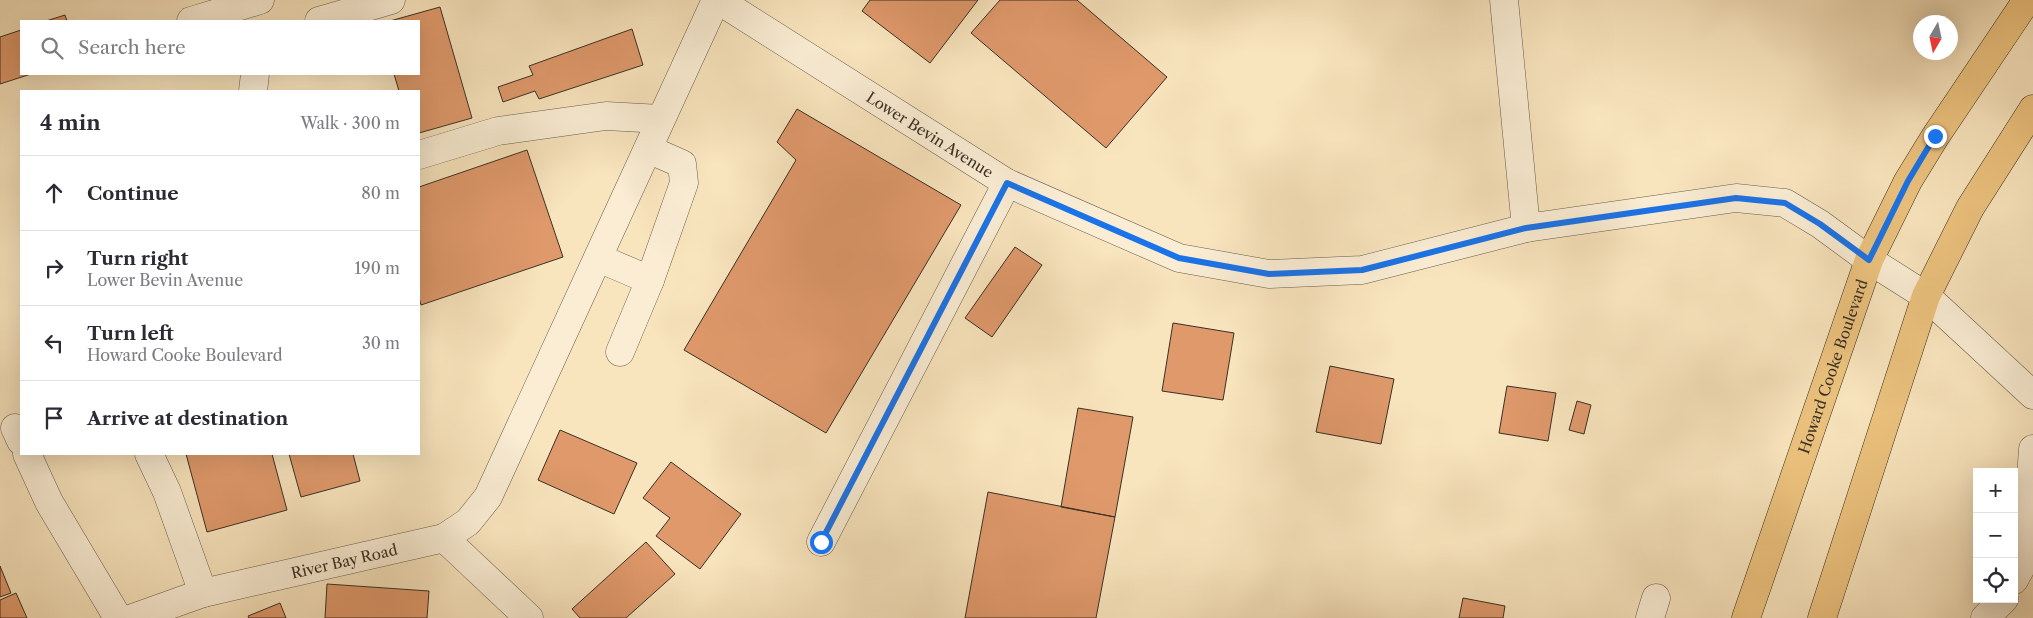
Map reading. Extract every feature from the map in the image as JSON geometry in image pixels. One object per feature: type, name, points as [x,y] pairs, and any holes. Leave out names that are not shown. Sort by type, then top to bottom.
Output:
[{"type":"main road","name":"Howard Cooke Boulevard","points":[[1746,618],[1869,260],[1908,181],[1935,136],[2027,0]]},
{"type":"main road","points":[[1822,618],[1926,296],[1970,208],[2033,109]]},
{"type":"street","points":[[194,20],[260,0]]},
{"type":"street","points":[[322,20],[391,0]]},
{"type":"street","points":[[529,618],[444,538],[468,522],[488,496],[717,0]]},
{"type":"street","name":"Lower Bevin Avenue","points":[[717,0],[1007,183],[1179,258],[1269,274],[1362,270],[1526,228],[1736,198],[1785,203],[1820,224],[1869,260],[1926,296],[2033,395]]},
{"type":"street","points":[[1504,0],[1526,228]]},
{"type":"street","points":[[253,90],[255,75]]},
{"type":"street","points":[[420,155],[498,131],[606,116],[662,119]]},
{"type":"street","points":[[620,352],[650,280],[684,183],[682,164],[648,149]]},
{"type":"street","points":[[821,542],[1007,183]]},
{"type":"street","points":[[598,258],[650,280]]},
{"type":"street","points":[[2024,567],[2033,449]]},
{"type":"street","points":[[27,455],[49,502],[118,618]]},
{"type":"street","points":[[149,455],[167,492],[203,594]]},
{"type":"street","name":"River Bay Road","points":[[133,618],[203,594],[444,538]]},
{"type":"street","points":[[1986,618],[2000,603]]},
{"type":"building","points":[[870,0],[978,0],[930,63],[862,11]]},
{"type":"building","points":[[1000,0],[1077,0],[1167,77],[1106,148],[971,33]]},
{"type":"building","points":[[440,7],[472,118],[420,133],[420,90],[399,90],[394,75],[420,75],[420,20],[394,20]]},
{"type":"building","points":[[65,15],[67,20],[49,20]]},
{"type":"building","points":[[632,29],[643,65],[539,99],[535,91],[503,102],[498,87],[533,75],[529,66]]},
{"type":"building","points":[[20,30],[20,75],[28,75],[0,84],[0,37]]},
{"type":"building","points":[[797,109],[961,205],[826,433],[684,350],[796,160],[777,142]]},
{"type":"building","points":[[527,150],[563,257],[421,305],[420,187]]},
{"type":"building","points":[[1015,247],[1042,265],[992,337],[965,318]]},
{"type":"building","points":[[1173,323],[1234,333],[1223,400],[1162,391]]},
{"type":"building","points":[[1330,366],[1394,379],[1381,444],[1316,432]]},
{"type":"building","points":[[1507,386],[1556,393],[1548,441],[1499,433]]},
{"type":"building","points":[[1577,401],[1591,405],[1584,434],[1569,430]]},
{"type":"building","points":[[1078,408],[1133,417],[1115,517],[1061,507]]},
{"type":"building","points":[[560,430],[637,463],[614,514],[538,480]]},
{"type":"building","points":[[186,455],[272,455],[287,510],[207,532]]},
{"type":"building","points":[[289,455],[353,455],[360,481],[301,497]]},
{"type":"building","points":[[671,462],[741,514],[700,569],[656,536],[670,518],[643,498]]},
{"type":"building","points":[[988,492],[1115,517],[1096,618],[965,618]]},
{"type":"building","points":[[646,542],[675,574],[626,618],[580,618],[572,609]]},
{"type":"building","points":[[0,566],[11,593],[0,597]]},
{"type":"building","points":[[327,584],[429,591],[427,618],[325,618]]},
{"type":"building","points":[[16,593],[27,618],[0,618],[0,600]]},
{"type":"building","points":[[1463,598],[1505,606],[1503,618],[1459,618]]},
{"type":"building","points":[[280,603],[286,618],[249,618],[248,616]]},
{"type":"route","points":[[821,542],[1007,183],[1179,258],[1269,274],[1362,270],[1526,228],[1736,198],[1785,203],[1820,224],[1869,260],[1908,181],[1935,136]]}]
